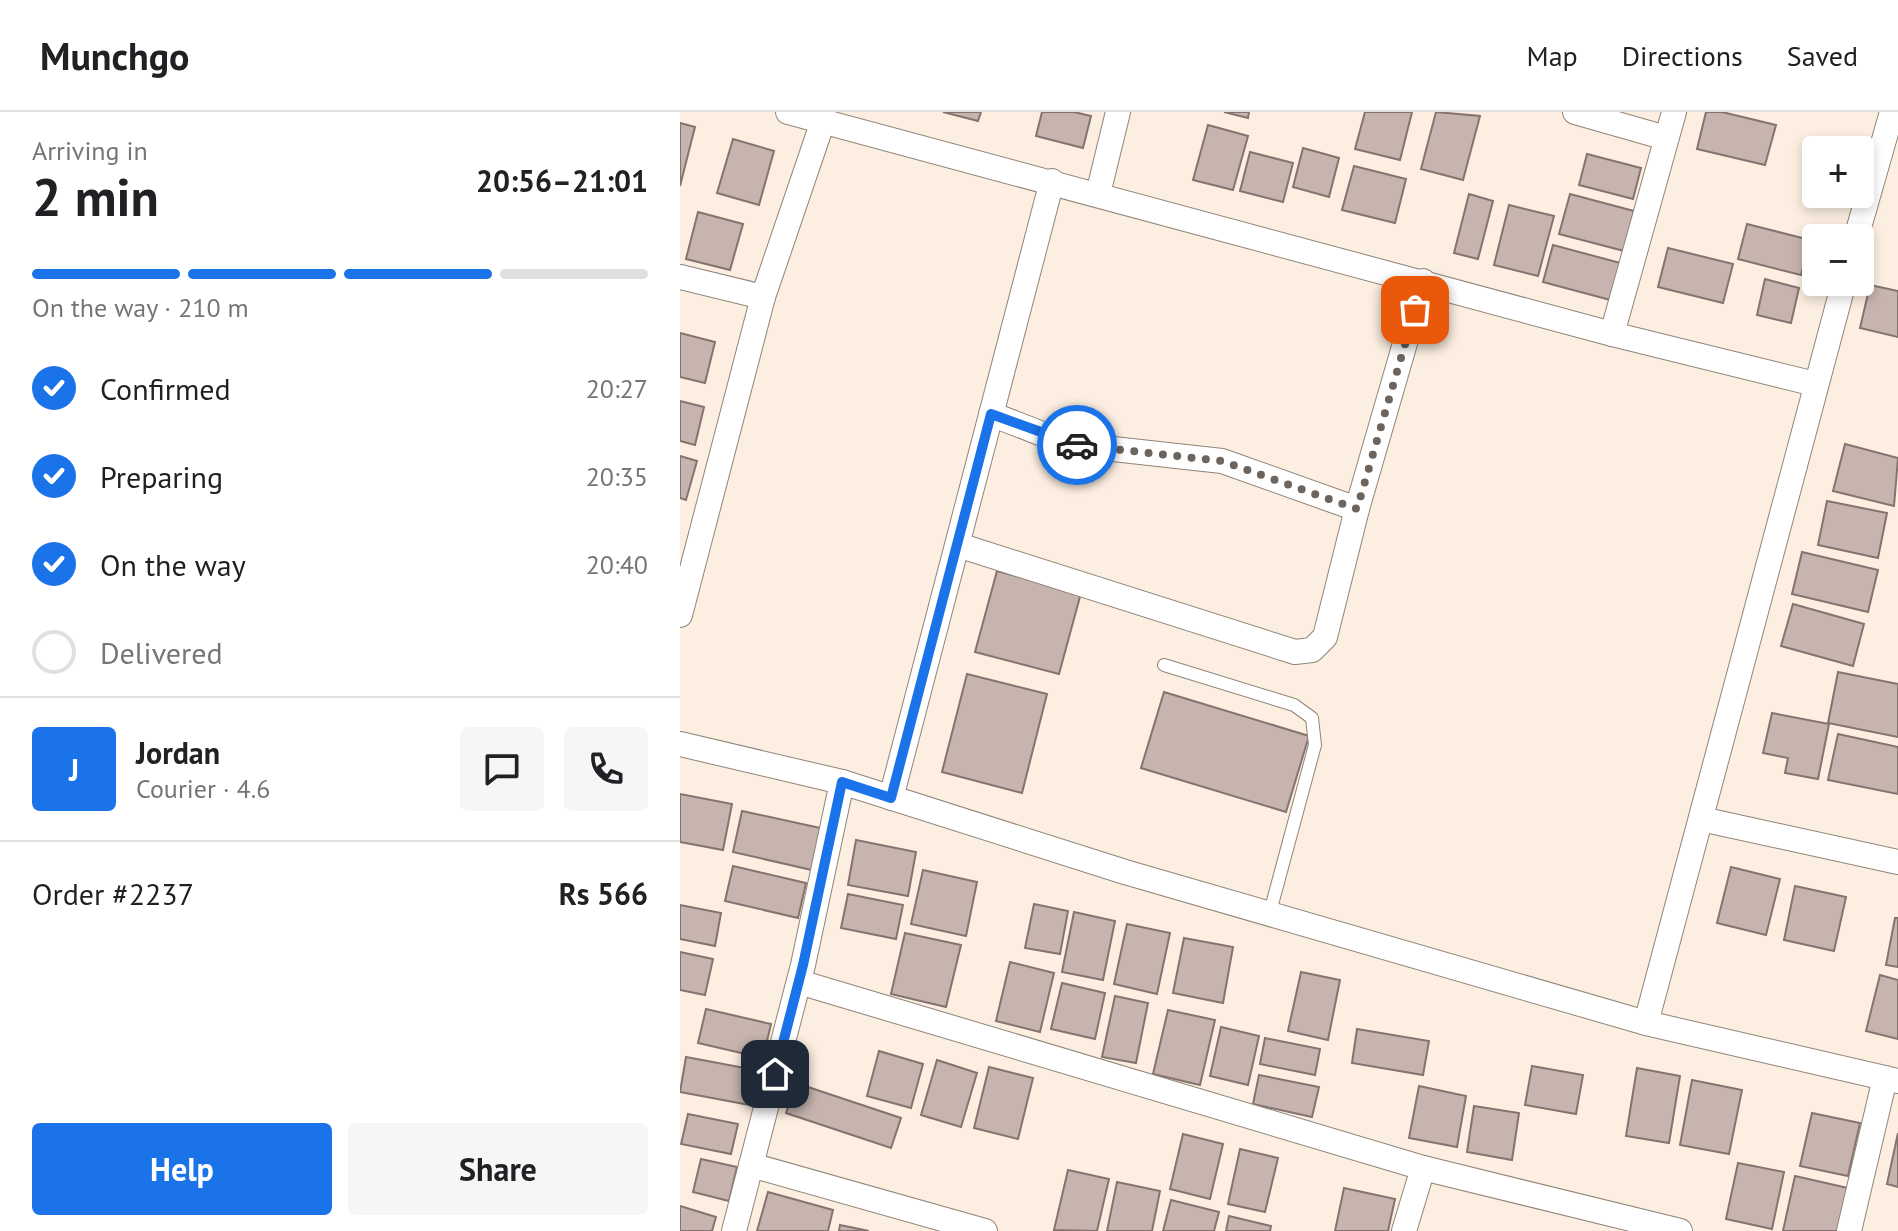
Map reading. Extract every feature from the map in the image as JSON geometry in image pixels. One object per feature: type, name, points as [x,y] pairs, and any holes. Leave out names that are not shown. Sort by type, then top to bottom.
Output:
[{"type":"street","points":[[788,112],[1612,334],[1815,384]]},
{"type":"street","points":[[1098,194],[1118,112]]},
{"type":"street","points":[[1575,112],[1666,138]]},
{"type":"street","points":[[1612,334],[1674,112]]},
{"type":"street","points":[[1860,224],[1892,112]]},
{"type":"street","points":[[680,615],[763,297],[823,121]]},
{"type":"street","points":[[891,798],[1052,181]]},
{"type":"street","points":[[680,277],[763,297]]},
{"type":"street","points":[[958,545],[1295,652],[1312,650],[1325,637],[1357,509],[1423,281]]},
{"type":"street","points":[[1646,1023],[1840,296]]},
{"type":"street","points":[[991,414],[1068,444],[1222,461],[1357,509]]},
{"type":"street","points":[[680,744],[842,782],[1125,872],[1646,1023],[1891,1079],[1849,1231]]},
{"type":"street","points":[[734,1231],[799,982],[842,782]]},
{"type":"street","points":[[1701,819],[1897,858]]},
{"type":"street","points":[[799,982],[1423,1168],[1680,1231]]},
{"type":"street","points":[[751,1165],[985,1231]]},
{"type":"street","points":[[1404,1231],[1423,1168]]},
{"type":"lane","points":[[1164,665],[1294,705],[1312,718],[1315,745],[1270,912]]},
{"type":"building","points":[[943,112],[981,112],[978,121]]},
{"type":"building","points":[[1042,112],[1074,112],[1091,116],[1083,148],[1036,136]]},
{"type":"building","points":[[1224,112],[1249,112],[1248,118]]},
{"type":"building","points":[[1365,112],[1412,112],[1400,160],[1355,149]]},
{"type":"building","points":[[1436,112],[1480,116],[1463,180],[1421,169]]},
{"type":"building","points":[[1706,112],[1722,112],[1776,125],[1765,165],[1697,149]]},
{"type":"building","points":[[680,123],[695,127],[680,186]]},
{"type":"building","points":[[1208,125],[1248,136],[1233,190],[1193,180]]},
{"type":"building","points":[[733,139],[774,151],[759,205],[717,193]]},
{"type":"building","points":[[1303,148],[1339,158],[1329,197],[1293,187]]},
{"type":"building","points":[[1250,152],[1293,163],[1283,202],[1240,191]]},
{"type":"building","points":[[1587,154],[1641,168],[1633,199],[1579,185]]},
{"type":"building","points":[[1354,166],[1406,179],[1395,223],[1342,210]]},
{"type":"building","points":[[1469,194],[1493,201],[1478,259],[1454,253]]},
{"type":"building","points":[[1570,194],[1634,211],[1624,251],[1559,234]]},
{"type":"building","points":[[1509,205],[1554,216],[1538,276],[1494,265]]},
{"type":"building","points":[[698,212],[743,224],[730,270],[686,259]]},
{"type":"building","points":[[1747,224],[1802,238],[1801,275],[1738,259]]},
{"type":"building","points":[[1553,245],[1624,264],[1614,301],[1543,282]]},
{"type":"building","points":[[1668,248],[1733,264],[1723,303],[1658,287]]},
{"type":"building","points":[[1765,279],[1799,288],[1791,323],[1757,315]]},
{"type":"building","points":[[1874,286],[1898,291],[1898,337],[1860,328],[1867,296],[1874,296]]},
{"type":"building","points":[[680,333],[715,342],[705,383],[680,377]]},
{"type":"building","points":[[680,401],[704,407],[695,445],[680,441]]},
{"type":"building","points":[[1845,444],[1898,458],[1894,506],[1833,491]]},
{"type":"building","points":[[680,456],[697,461],[686,500],[680,498]]},
{"type":"building","points":[[1827,501],[1887,513],[1878,558],[1818,545]]},
{"type":"building","points":[[1802,552],[1878,570],[1868,612],[1792,594]]},
{"type":"building","points":[[997,571],[1081,593],[1059,674],[975,652]]},
{"type":"building","points":[[1793,604],[1864,624],[1853,666],[1781,646]]},
{"type":"building","points":[[1838,672],[1898,684],[1898,737],[1828,723]]},
{"type":"building","points":[[967,674],[1047,694],[1022,793],[942,772]]},
{"type":"building","points":[[1164,692],[1309,736],[1286,812],[1141,768]]},
{"type":"building","points":[[1772,713],[1829,724],[1818,779],[1785,773],[1788,758],[1763,753]]},
{"type":"building","points":[[1838,734],[1898,747],[1898,794],[1828,780]]},
{"type":"building","points":[[680,794],[732,804],[723,850],[680,842]]},
{"type":"building","points":[[742,811],[825,829],[816,871],[733,852]]},
{"type":"building","points":[[856,840],[916,852],[908,896],[848,885]]},
{"type":"building","points":[[733,866],[806,883],[798,918],[725,901]]},
{"type":"building","points":[[1731,867],[1780,879],[1766,935],[1717,923]]},
{"type":"building","points":[[923,870],[977,882],[966,936],[911,924]]},
{"type":"building","points":[[1795,886],[1846,897],[1834,951],[1784,940]]},
{"type":"building","points":[[848,894],[903,905],[896,939],[841,928]]},
{"type":"building","points":[[1034,904],[1068,911],[1060,954],[1025,948]]},
{"type":"building","points":[[680,905],[721,913],[715,946],[680,939]]},
{"type":"building","points":[[1074,912],[1115,921],[1103,980],[1062,972]]},
{"type":"building","points":[[1895,918],[1898,918],[1898,967],[1886,965]]},
{"type":"building","points":[[1127,924],[1170,933],[1157,994],[1114,984]]},
{"type":"building","points":[[905,933],[961,945],[946,1007],[891,994]]},
{"type":"building","points":[[1184,938],[1233,947],[1223,1003],[1173,993]]},
{"type":"building","points":[[680,952],[713,959],[705,995],[680,990]]},
{"type":"building","points":[[1010,962],[1054,973],[1040,1032],[996,1021]]},
{"type":"building","points":[[1301,972],[1340,980],[1328,1040],[1288,1031]]},
{"type":"building","points":[[1880,975],[1898,980],[1898,1039],[1866,1031]]},
{"type":"building","points":[[1062,983],[1105,993],[1095,1039],[1051,1029]]},
{"type":"building","points":[[1115,996],[1148,1003],[1136,1063],[1102,1057]]},
{"type":"building","points":[[706,1009],[771,1024],[763,1058],[698,1043]]},
{"type":"building","points":[[1168,1010],[1215,1020],[1200,1085],[1153,1074]]},
{"type":"building","points":[[1221,1027],[1259,1036],[1248,1085],[1210,1076]]},
{"type":"building","points":[[1357,1029],[1429,1041],[1423,1075],[1352,1063]]},
{"type":"building","points":[[1265,1038],[1320,1049],[1315,1075],[1260,1064]]},
{"type":"building","points":[[879,1051],[923,1064],[911,1108],[867,1096]]},
{"type":"building","points":[[686,1057],[761,1071],[755,1106],[680,1092]]},
{"type":"building","points":[[937,1060],[977,1073],[961,1127],[921,1115]]},
{"type":"building","points":[[1532,1066],[1583,1075],[1576,1114],[1525,1105]]},
{"type":"building","points":[[989,1067],[1033,1078],[1018,1139],[974,1128]]},
{"type":"building","points":[[1637,1068],[1680,1076],[1669,1143],[1626,1136]]},
{"type":"building","points":[[1259,1075],[1319,1087],[1312,1117],[1253,1104]]},
{"type":"building","points":[[1692,1080],[1742,1090],[1729,1154],[1680,1145]]},
{"type":"building","points":[[796,1083],[901,1118],[891,1148],[786,1113]]},
{"type":"building","points":[[1419,1086],[1466,1096],[1457,1147],[1409,1138]]},
{"type":"building","points":[[1474,1106],[1519,1113],[1512,1160],[1467,1152]]},
{"type":"building","points":[[1812,1113],[1860,1123],[1848,1176],[1800,1166]]},
{"type":"building","points":[[688,1114],[738,1124],[731,1154],[681,1144]]},
{"type":"building","points":[[1898,1133],[1898,1187],[1887,1184]]},
{"type":"building","points":[[1183,1134],[1223,1144],[1210,1199],[1170,1189]]},
{"type":"building","points":[[1240,1149],[1278,1158],[1265,1212],[1228,1204]]},
{"type":"building","points":[[701,1159],[737,1167],[729,1201],[693,1192]]},
{"type":"building","points":[[1738,1163],[1784,1172],[1772,1229],[1726,1219]]},
{"type":"building","points":[[1068,1170],[1109,1179],[1097,1231],[1054,1230]]},
{"type":"building","points":[[1795,1176],[1848,1188],[1838,1231],[1783,1231]]},
{"type":"building","points":[[1117,1182],[1160,1191],[1152,1231],[1107,1231]]},
{"type":"building","points":[[1344,1188],[1395,1199],[1388,1231],[1335,1231]]},
{"type":"building","points":[[768,1192],[833,1210],[828,1231],[757,1231]]},
{"type":"building","points":[[1171,1200],[1219,1212],[1214,1231],[1163,1231]]},
{"type":"building","points":[[680,1206],[716,1217],[712,1231],[680,1231]]},
{"type":"building","points":[[1229,1216],[1271,1226],[1270,1231],[1226,1231]]},
{"type":"building","points":[[840,1225],[869,1231],[839,1231]]},
{"type":"way so far","points":[[1077,445],[1154,451],[1222,461],[1357,509],[1415,310]]},
{"type":"route","points":[[775,1074],[803,965],[842,782],[891,798],[991,414],[1077,445]]}]
